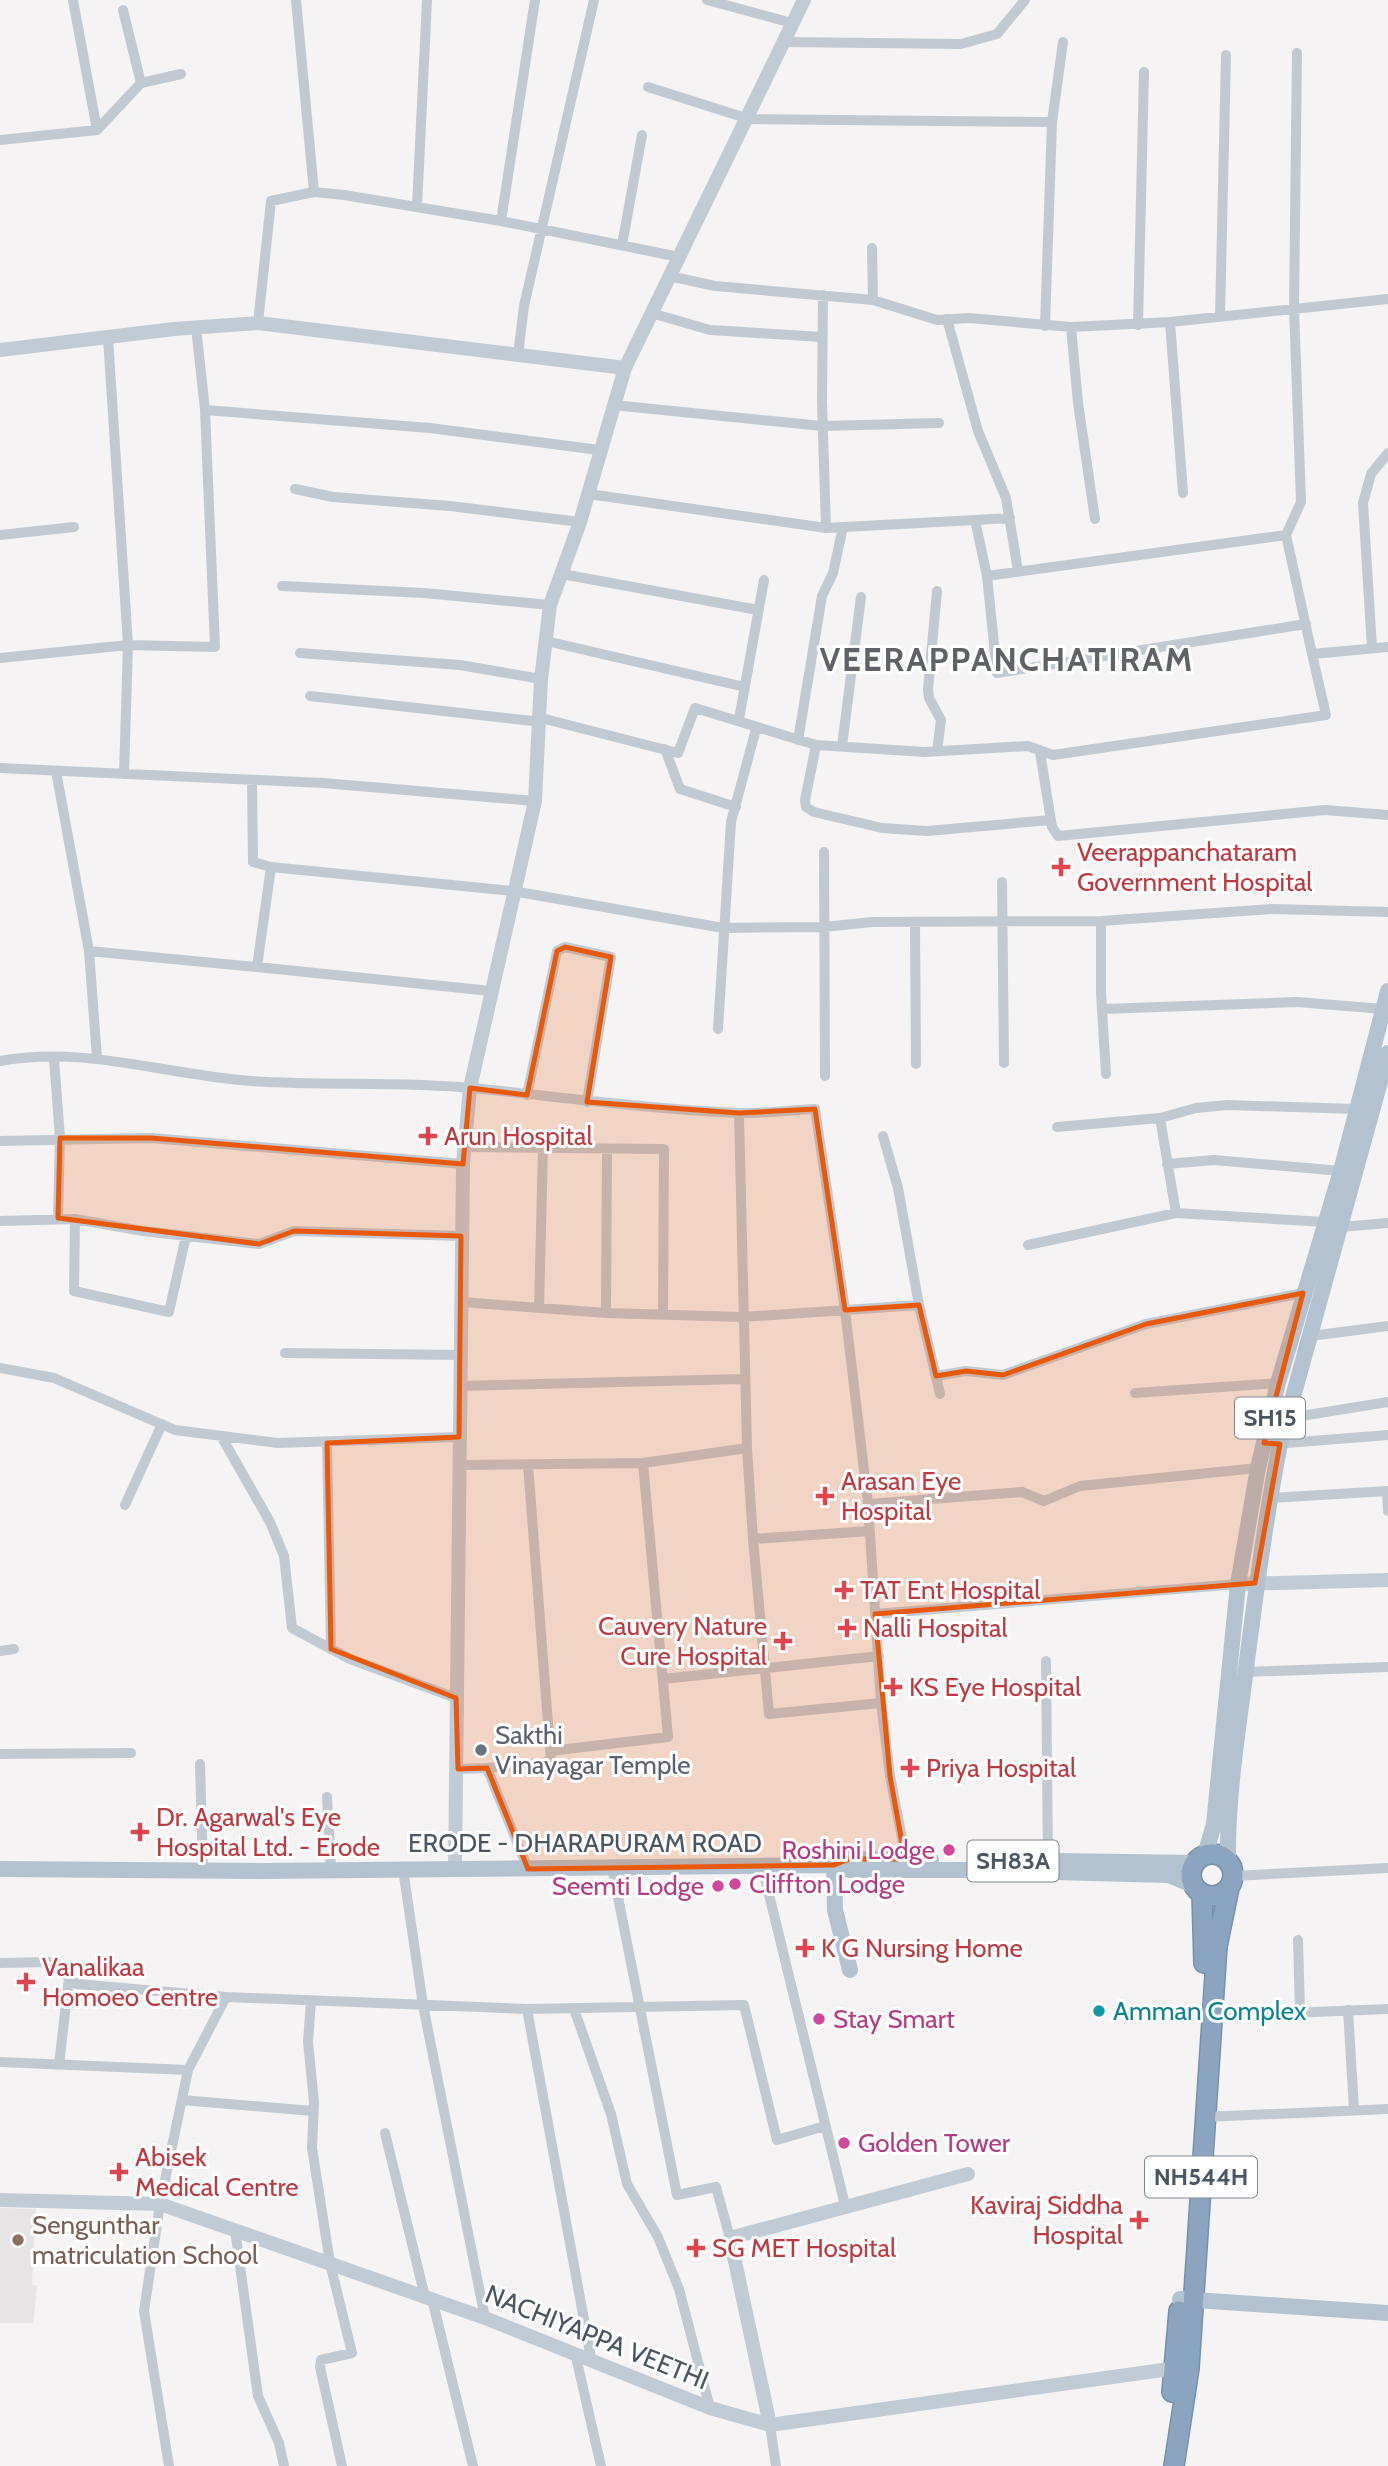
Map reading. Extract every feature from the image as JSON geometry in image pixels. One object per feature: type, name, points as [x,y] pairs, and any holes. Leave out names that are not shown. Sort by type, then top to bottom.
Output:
[{"type":"highway","points":[[1197,1889],[1220,1895],[1230,1875],[1215,1854],[1200,1859]]},
{"type":"highway","name":"NH544H","points":[[1187,2299],[1205,1941],[1197,1889],[1191,1873],[1200,1859]]},
{"type":"highway","name":"NH544H","points":[[1174,2466],[1217,1946],[1230,1875]]},
{"type":"highway","name":"NH544H","points":[[1162,2466],[1182,2367]]},
{"type":"main road","name":"SH15","points":[[1230,1875],[1228,1822],[1255,1583],[1269,1498],[1279,1383],[1303,1293],[1341,1171],[1388,991]]},
{"type":"main road","name":"SH15","points":[[1200,1859],[1214,1824],[1238,1584],[1258,1468],[1289,1418],[1341,1227],[1382,1094],[1388,1053]]},
{"type":"main road","name":"ERODE - DHARAPURAM ROAD","points":[[0,1869],[455,1870],[834,1865],[850,1870],[907,1865],[1200,1859]]},
{"type":"main road","points":[[834,1865],[835,1910],[850,1970]]},
{"type":"main road","name":"ERODE - DHARAPURAM ROAD","points":[[907,1865],[1169,1875],[1197,1889]]},
{"type":"main road","points":[[1187,2299],[1388,2313]]},
{"type":"street","points":[[73,0],[97,130]]},
{"type":"street","points":[[296,0],[314,192]]},
{"type":"street","points":[[417,207],[427,0]]},
{"type":"street","points":[[501,221],[535,0]]},
{"type":"street","points":[[518,355],[524,306],[594,0]]},
{"type":"street","points":[[707,0],[792,23]]},
{"type":"street","points":[[455,1870],[463,1164],[470,1088],[535,802],[541,679],[550,605],[589,494],[599,450],[625,368],[749,119],[804,0]]},
{"type":"street","points":[[784,42],[961,44],[998,34],[1025,0]]},
{"type":"street","points":[[123,10],[141,83]]},
{"type":"street","points":[[1045,326],[1052,122],[1063,42]]},
{"type":"street","points":[[310,696],[541,720],[678,752],[695,708],[739,719],[757,729],[816,746],[937,751],[1028,746],[1052,755],[1326,715],[1286,535],[1301,502],[1294,308],[1297,53]]},
{"type":"street","points":[[1220,317],[1226,55]]},
{"type":"street","points":[[1138,324],[1144,72]]},
{"type":"street","points":[[0,140],[97,130],[141,83],[181,74]]},
{"type":"street","points":[[648,87],[749,119],[1052,122]]},
{"type":"street","points":[[622,245],[642,135]]},
{"type":"street","points":[[258,323],[271,201],[314,192],[501,221],[679,257]]},
{"type":"street","points":[[872,248],[873,300]]},
{"type":"street","points":[[669,276],[715,286],[873,300],[937,320],[969,318],[1070,327],[1170,322],[1388,299]]},
{"type":"street","points":[[822,295],[822,426],[826,528]]},
{"type":"street","points":[[651,313],[710,330],[822,337]]},
{"type":"street","points":[[947,319],[978,431],[1006,498],[1018,571]]},
{"type":"street","points":[[1170,322],[1183,494]]},
{"type":"street","points":[[0,350],[196,327],[258,323],[625,368]]},
{"type":"street","points":[[0,657],[128,646],[215,647],[205,410],[196,327]]},
{"type":"street","points":[[1070,327],[1095,519]]},
{"type":"street","points":[[108,338],[128,646],[124,774]]},
{"type":"street","points":[[613,405],[822,426],[939,423]]},
{"type":"street","points":[[205,410],[430,428],[599,450]]},
{"type":"street","points":[[1372,648],[1363,503],[1371,474],[1388,453]]},
{"type":"street","points":[[295,489],[333,497],[450,506],[580,522]]},
{"type":"street","points":[[589,494],[826,528],[1010,518]]},
{"type":"street","points":[[975,520],[987,576],[997,673],[1306,624]]},
{"type":"street","points":[[0,535],[74,527]]},
{"type":"street","points":[[798,740],[822,596],[833,573],[843,527]]},
{"type":"street","points":[[987,576],[1286,535]]},
{"type":"street","points":[[562,574],[758,610]]},
{"type":"street","points":[[739,719],[764,580]]},
{"type":"street","points":[[282,586],[424,593],[550,605]]},
{"type":"street","points":[[937,591],[928,689],[931,703],[940,714],[937,751]]},
{"type":"street","points":[[842,746],[862,597]]},
{"type":"street","points":[[546,641],[745,687]]},
{"type":"street","points":[[1312,654],[1388,647]]},
{"type":"street","points":[[300,653],[460,665],[541,679]]},
{"type":"street","points":[[718,1029],[731,822],[757,729]]},
{"type":"street","points":[[816,746],[805,800],[806,807],[814,812],[882,828],[927,831],[1051,820]]},
{"type":"street","points":[[665,749],[680,789],[736,807]]},
{"type":"street","points":[[1040,751],[1053,831],[1062,836],[1325,810],[1388,815]]},
{"type":"street","points":[[0,768],[252,780],[535,802]]},
{"type":"street","points":[[56,771],[89,951],[97,1058]]},
{"type":"street","points":[[252,780],[253,862],[271,867],[513,891],[723,928],[824,928],[915,922],[1101,920],[1273,909],[1388,912]]},
{"type":"street","points":[[824,852],[825,1076]]},
{"type":"street","points":[[257,967],[271,867]]},
{"type":"street","points":[[1002,882],[1004,1063]]},
{"type":"street","points":[[1101,920],[1106,1074]]},
{"type":"street","points":[[915,922],[916,1064]]},
{"type":"street","points":[[527,1095],[557,951],[565,947],[611,957],[587,1102]]},
{"type":"street","points":[[89,951],[491,991]]},
{"type":"street","points":[[1103,1009],[1297,1002],[1383,1009]]},
{"type":"street","points":[[0,1061],[31,1055],[54,1059],[97,1058],[249,1081],[470,1088],[587,1102],[739,1113],[815,1109],[845,1310],[868,1504],[881,1703],[890,1776],[907,1865]]},
{"type":"street","points":[[54,1059],[60,1138],[58,1218]]},
{"type":"street","points":[[1057,1127],[1160,1118],[1196,1108],[1227,1105],[1356,1110]]},
{"type":"street","points":[[739,1113],[743,1379],[753,1539],[769,1714],[881,1703]]},
{"type":"street","points":[[1160,1118],[1175,1213]]},
{"type":"street","points":[[883,1136],[898,1188],[919,1305],[940,1394]]},
{"type":"street","points":[[0,1141],[151,1138],[463,1164]]},
{"type":"street","points":[[465,1147],[664,1149],[663,1314]]},
{"type":"street","points":[[538,1308],[543,1149]]},
{"type":"street","points":[[606,1312],[607,1149]]},
{"type":"street","points":[[1167,1164],[1213,1160],[1341,1171]]},
{"type":"street","points":[[1028,1245],[1175,1213],[1325,1222]]},
{"type":"street","points":[[0,1221],[75,1219],[259,1244],[294,1231],[461,1236]]},
{"type":"street","points":[[75,1219],[75,1290],[169,1312],[186,1236]]},
{"type":"street","points":[[1341,1227],[1388,1223]]},
{"type":"street","points":[[936,1376],[966,1371],[1003,1375],[1146,1324],[1303,1293]]},
{"type":"street","points":[[462,1302],[606,1312],[742,1317],[919,1305]]},
{"type":"street","points":[[1311,1336],[1388,1326]]},
{"type":"street","points":[[285,1353],[462,1355]]},
{"type":"street","points":[[0,1368],[54,1378],[174,1430],[278,1443],[327,1443],[409,1436],[459,1437]]},
{"type":"street","points":[[461,1386],[743,1379]]},
{"type":"street","points":[[1135,1393],[1279,1383]]},
{"type":"street","points":[[1289,1418],[1388,1402]]},
{"type":"street","points":[[125,1505],[162,1424]]},
{"type":"street","points":[[1272,1444],[1388,1435]]},
{"type":"street","points":[[221,1436],[270,1522],[284,1556],[292,1628],[331,1649],[456,1698]]},
{"type":"street","points":[[327,1443],[331,1649]]},
{"type":"street","points":[[459,1465],[643,1464],[747,1448]]},
{"type":"street","points":[[550,1751],[668,1737],[643,1464]]},
{"type":"street","points":[[458,1769],[551,1762],[528,1465]]},
{"type":"street","points":[[868,1504],[1022,1492],[1044,1501],[1080,1486],[1258,1468]]},
{"type":"street","points":[[1269,1498],[1387,1491],[1388,1511]]},
{"type":"street","points":[[753,1539],[870,1531]]},
{"type":"street","points":[[875,1614],[1238,1584],[1388,1580]]},
{"type":"street","points":[[0,1650],[14,1649]]},
{"type":"street","points":[[663,1679],[879,1656]]},
{"type":"street","points":[[1046,1661],[1048,1861]]},
{"type":"street","points":[[1245,1672],[1388,1667]]},
{"type":"street","points":[[0,1754],[131,1753]]},
{"type":"street","points":[[200,1764],[203,1871]]},
{"type":"street","points":[[487,1768],[528,1869]]},
{"type":"street","points":[[327,1797],[331,1870]]},
{"type":"street","points":[[762,1866],[846,2209]]},
{"type":"street","points":[[612,1867],[677,2195],[716,2186],[730,2238],[770,2425],[776,2466]]},
{"type":"street","points":[[1230,1875],[1388,1868]]},
{"type":"street","points":[[402,1869],[423,2005],[485,2318]]},
{"type":"street","points":[[1298,1940],[1300,2012]]},
{"type":"street","points":[[0,1963],[49,1962],[77,1984],[162,1989],[226,1997],[527,2009],[642,2009],[744,2005],[778,2140],[825,2126]]},
{"type":"street","points":[[59,2065],[69,1978]]},
{"type":"street","points":[[169,2466],[144,2311],[160,2204],[188,2070],[226,1997]]},
{"type":"street","points":[[311,2001],[308,2042],[313,2111],[312,2148],[330,2263],[352,2353],[321,2360],[320,2367],[342,2466]]},
{"type":"street","points":[[527,2009],[591,2358]]},
{"type":"street","points":[[574,2009],[611,2114],[627,2184],[659,2237],[679,2289],[710,2408]]},
{"type":"street","points":[[1212,2016],[1388,2009]]},
{"type":"street","points":[[1348,2010],[1354,2109]]},
{"type":"street","points":[[0,2062],[188,2070]]},
{"type":"street","points":[[182,2100],[313,2111]]},
{"type":"street","points":[[1204,2117],[1388,2109]]},
{"type":"street","points":[[385,2133],[473,2466]]},
{"type":"street","points":[[730,2238],[846,2209],[968,2174]]},
{"type":"street","name":"NACHIYAPPA VEETHI","points":[[0,2200],[160,2204],[485,2318],[591,2358],[710,2408],[770,2425],[1182,2367]]},
{"type":"street","points":[[236,2231],[258,2396],[279,2443],[284,2466]]},
{"type":"street","points":[[575,2353],[601,2466]]},
{"type":"highlighted area","points":[[565,947],[611,957],[587,1102],[739,1113],[815,1109],[845,1310],[919,1305],[936,1376],[966,1371],[1003,1375],[1146,1324],[1303,1293],[1264,1443],[1280,1444],[1255,1583],[875,1614],[890,1776],[905,1859],[849,1859],[834,1865],[528,1869],[487,1768],[458,1769],[456,1698],[331,1649],[327,1443],[459,1437],[461,1236],[294,1231],[259,1244],[58,1218],[60,1138],[151,1138],[463,1164],[470,1088],[527,1095],[557,951]]},
{"type":"shaded area","name":"Sengunthar matriculation School","points":[[0,2208],[36,2209],[32,2285],[37,2286],[33,2323],[0,2323]]},
{"type":"place","name":"Veerappanchataram Government Hospital","points":[[1061,867]]},
{"type":"place","name":"Arun Hospital","points":[[428,1136]]},
{"type":"place","name":"Arasan Eye Hospital","points":[[825,1496]]},
{"type":"place","name":"TAT Ent Hospital","points":[[844,1590]]},
{"type":"place","name":"Nalli Hospital","points":[[847,1628]]},
{"type":"place","name":"Cauvery Nature Cure Hospital","points":[[783,1641]]},
{"type":"place","name":"KS Eye Hospital","points":[[893,1687]]},
{"type":"place","name":"Sakthi Vinayagar Temple","points":[[481,1750]]},
{"type":"place","name":"Priya Hospital","points":[[910,1768]]},
{"type":"place","name":"Dr. Agarwal's Eye Hospital Ltd. - Erode","points":[[140,1832]]},
{"type":"place","name":"Roshini Lodge","points":[[949,1850]]},
{"type":"place","name":"Cliffton Lodge","points":[[735,1884]]},
{"type":"place","name":"Seemti Lodge","points":[[718,1886]]},
{"type":"place","name":"K G Nursing Home","points":[[805,1948]]},
{"type":"place","name":"Vanalikaa Homoeo Centre","points":[[26,1982]]},
{"type":"place","name":"Amman Complex","points":[[1099,2011]]},
{"type":"place","name":"Stay Smart","points":[[819,2019]]},
{"type":"place","name":"Golden Tower","points":[[844,2143]]},
{"type":"place","name":"Abisek Medical Centre","points":[[119,2172]]},
{"type":"place","name":"Kaviraj Siddha Hospital","points":[[1139,2220]]},
{"type":"place","name":"Sengunthar matriculation School","points":[[18,2240]]},
{"type":"place","name":"SG MET Hospital","points":[[696,2248]]},
{"type":"district","name":"VEERAPPANCHATIRAM","points":[[1007,659]]}]
